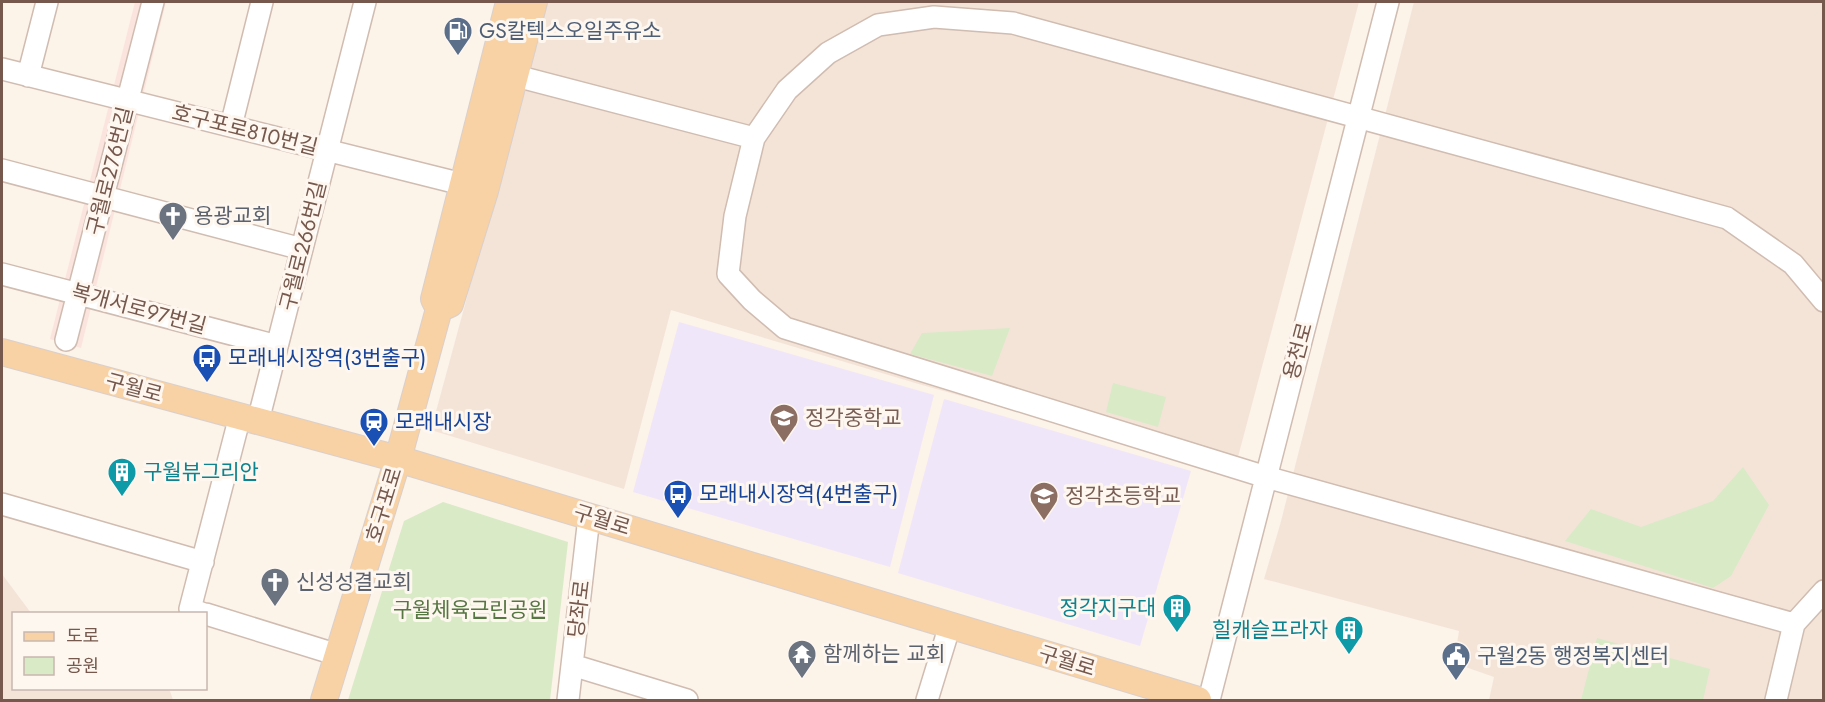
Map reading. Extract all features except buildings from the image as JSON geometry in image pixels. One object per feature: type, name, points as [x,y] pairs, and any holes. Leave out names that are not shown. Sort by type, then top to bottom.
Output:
[{"type":"main road","name":"호구포로","points":[[439,309],[450,304],[484,191],[503,73],[508,2]]},
{"type":"main road","name":"호구포로","points":[[324,700],[398,459],[439,309],[434,299],[462,184],[503,73],[534,2]]},
{"type":"main road","name":"구월로","points":[[2,352],[398,459],[1198,700]]},
{"type":"street","points":[[28,76],[47,2]]},
{"type":"street","name":"구월로276번길","points":[[61,368],[55,363],[66,340],[153,2]]},
{"type":"street","points":[[231,126],[262,2]]},
{"type":"street","name":"구월로266번길","points":[[197,612],[203,562],[249,419],[277,346],[365,2]]},
{"type":"street","name":"용천로","points":[[1209,700],[1388,2]]},
{"type":"street","points":[[1794,624],[1266,477],[785,328],[752,300],[728,274],[735,216],[754,138],[787,90],[828,53],[878,25],[936,9],[1013,22],[1728,218],[1793,264],[1824,301]]},
{"type":"street","name":"호구포로810번길","points":[[2,69],[462,184]]},
{"type":"street","points":[[503,73],[754,138]]},
{"type":"street","points":[[2,170],[302,249]]},
{"type":"street","name":"복개서로97번길","points":[[2,274],[277,346]]},
{"type":"street","points":[[2,504],[203,562]]},
{"type":"street","name":"당좌로","points":[[568,700],[589,517]]},
{"type":"street","points":[[1776,700],[1794,624],[1824,591]]},
{"type":"street","points":[[207,616],[338,655]]},
{"type":"street","points":[[927,700],[950,625]]},
{"type":"street","points":[[572,665],[678,699]]},
{"type":"shaded area","points":[[135,2],[166,2],[81,348],[50,339]]},
{"type":"shaded area","points":[[547,2],[1359,2],[1234,472],[922,385],[671,310],[624,489],[431,430]]},
{"type":"shaded area","points":[[1414,2],[1823,3],[1823,700],[1489,700],[1494,677],[1454,663],[1459,631],[1264,579],[1280,525]]},
{"type":"shaded area","name":"정각중학교","points":[[679,322],[934,395],[890,567],[633,492]]},
{"type":"shaded area","name":"정각초등학교","points":[[944,399],[1191,471],[1140,646],[898,573]]},
{"type":"shaded area","points":[[2,574],[30,612],[12,612],[12,690],[168,690],[173,700],[2,700]]},
{"type":"green space","points":[[1010,328],[992,376],[910,354],[922,333]]},
{"type":"green space","points":[[1113,383],[1166,397],[1158,427],[1106,412]]},
{"type":"green space","points":[[1743,467],[1769,505],[1731,576],[1713,588],[1565,541],[1591,509],[1641,527],[1713,501]]},
{"type":"green space","name":"구월체육근린공원","points":[[443,502],[568,542],[550,700],[348,700],[404,521]]},
{"type":"green space","points":[[1597,638],[1710,669],[1703,700],[1581,700]]},
{"type":"place","name":"GS칼텍스오일주유소","points":[[458,56]]},
{"type":"place","name":"용광교회","points":[[173,242]]},
{"type":"place","name":"모래내시장역(3번출구)","points":[[207,384]]},
{"type":"place","name":"정각중학교","points":[[784,444]]},
{"type":"place","name":"모래내시장","points":[[374,448]]},
{"type":"place","name":"구월뷰그리안","points":[[122,498]]},
{"type":"place","name":"모래내시장역(4번출구)","points":[[678,520]]},
{"type":"place","name":"정각초등학교","points":[[1044,522]]},
{"type":"place","name":"신성성결교회","points":[[275,608]]},
{"type":"place","name":"정각지구대","points":[[1177,634]]},
{"type":"place","name":"힐캐슬프라자","points":[[1349,656]]},
{"type":"place","name":"함께하는 교회","points":[[802,680]]},
{"type":"place","name":"구월2동 행정복지센터","points":[[1456,682]]}]
